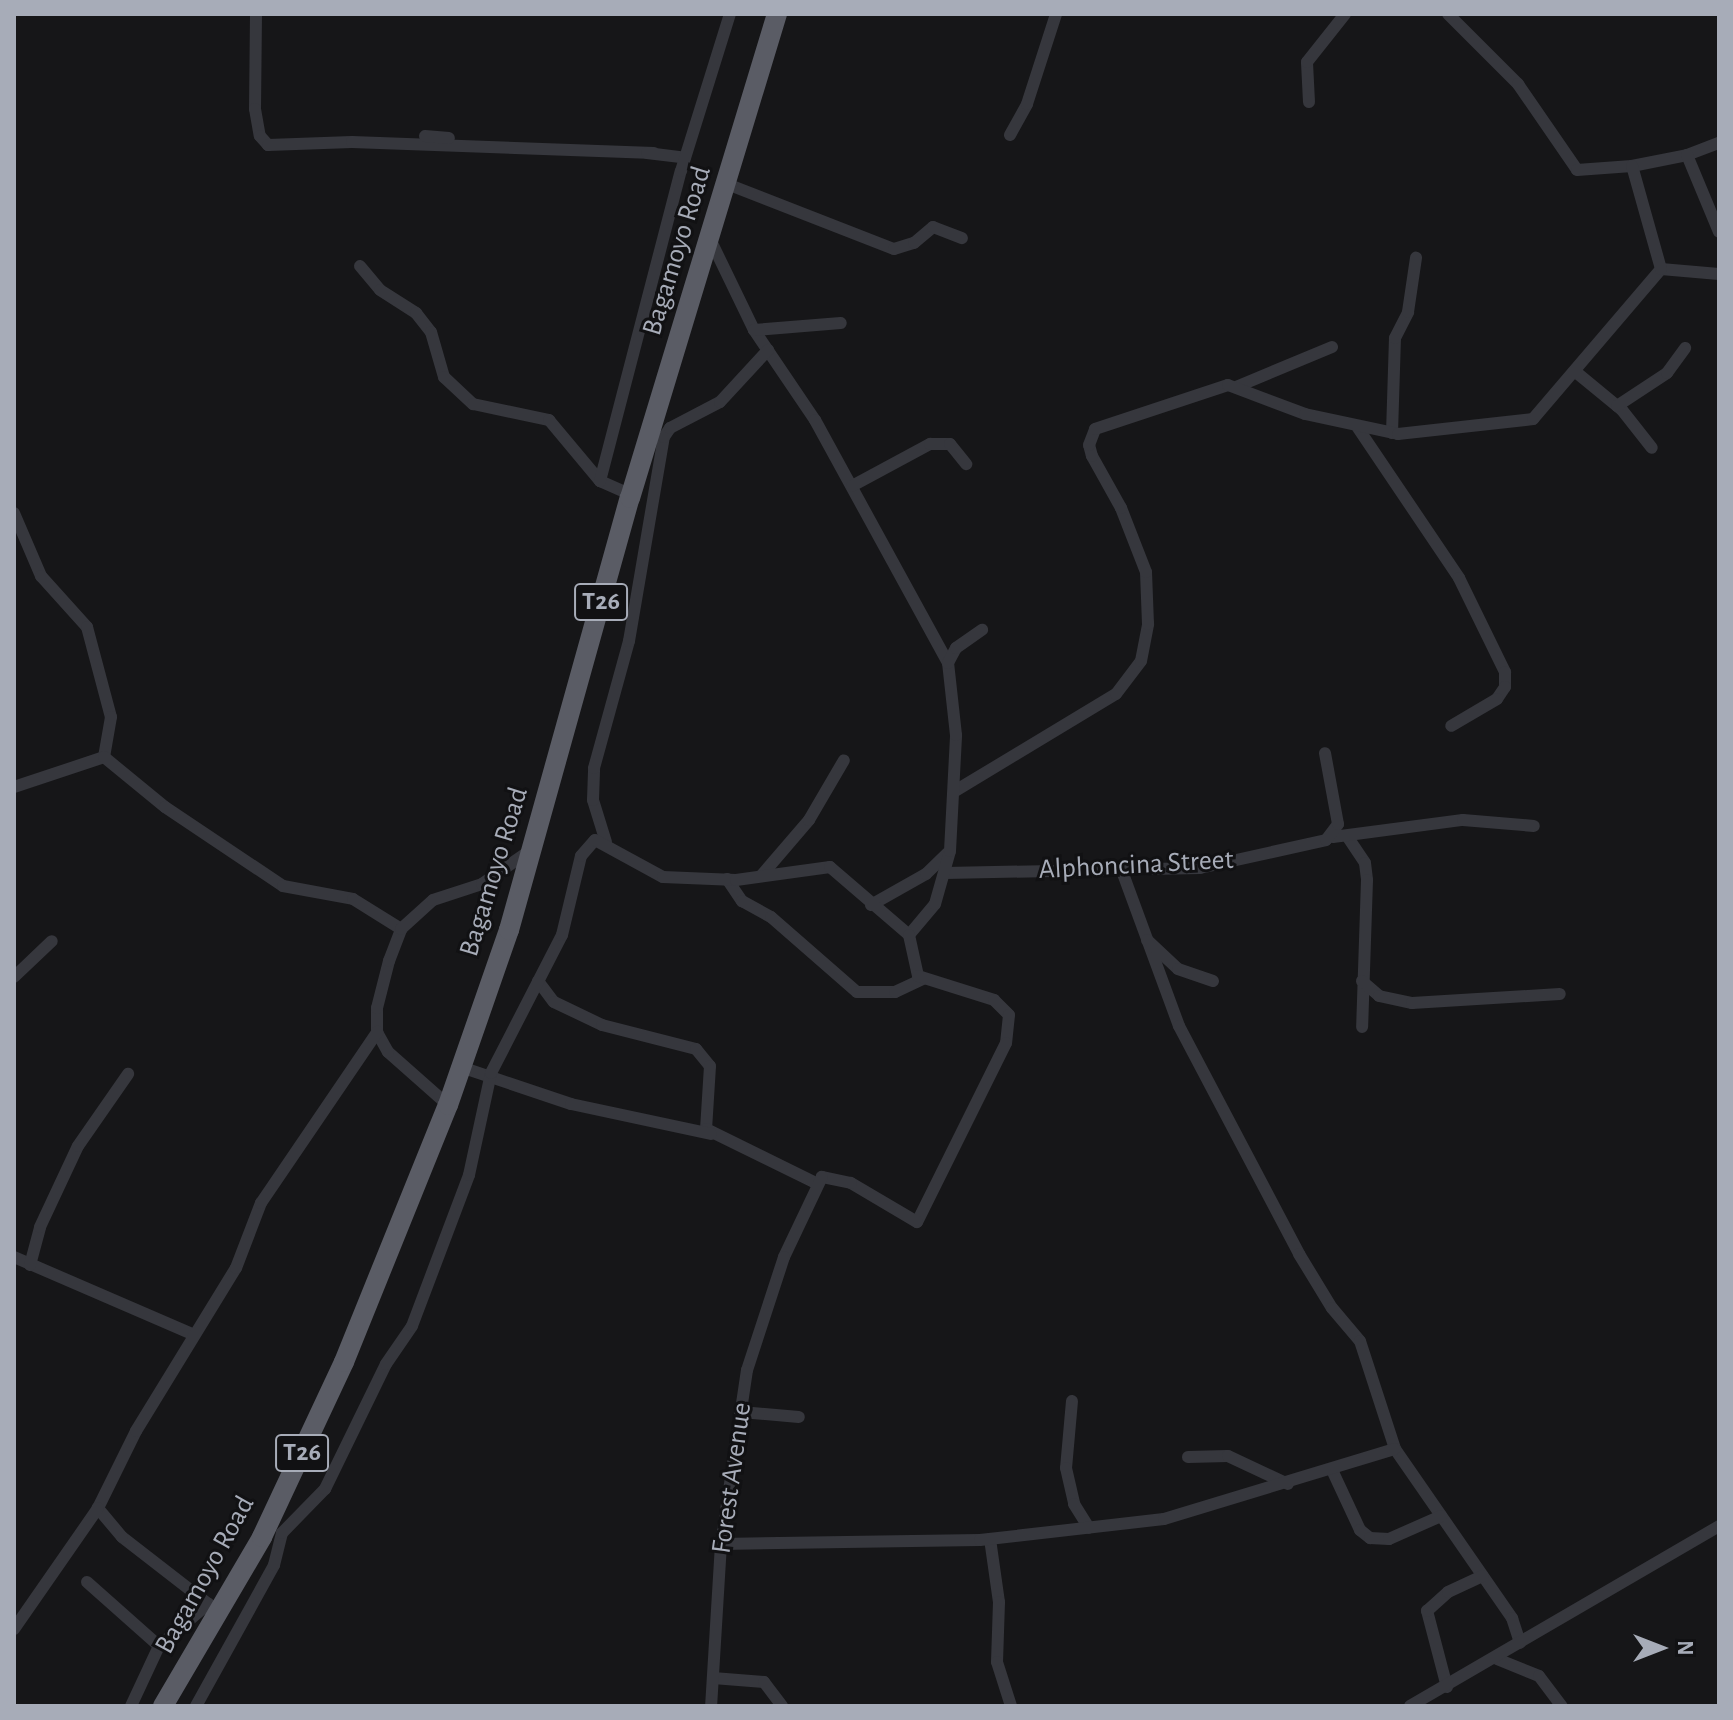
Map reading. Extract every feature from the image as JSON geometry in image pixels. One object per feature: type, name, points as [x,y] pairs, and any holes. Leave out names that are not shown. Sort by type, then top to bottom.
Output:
[{"type":"highway","name":"Bagamoyo Road","points":[[163,1706],[214,1608],[262,1537],[344,1362],[448,1105],[531,850],[631,495],[711,241],[777,14]]},
{"type":"street","points":[[256,14],[256,124],[268,145],[352,142],[654,153]]},
{"type":"street","points":[[600,481],[685,158],[730,14]]},
{"type":"street","points":[[1010,135],[1027,104],[1056,14]]},
{"type":"street","points":[[1309,102],[1307,62],[1345,14]]},
{"type":"street","points":[[1448,14],[1518,84],[1571,166],[1585,172],[1632,166],[1687,155],[1719,143]]},
{"type":"street","points":[[425,136],[685,158]]},
{"type":"street","points":[[1687,155],[1719,232]]},
{"type":"street","points":[[1632,166],[1661,269]]},
{"type":"street","points":[[727,184],[894,249],[914,243],[933,227],[962,238]]},
{"type":"street","points":[[711,241],[754,330],[852,486],[948,663],[955,791],[950,851],[935,904],[909,935]]},
{"type":"street","points":[[1392,433],[1395,338],[1408,312],[1416,258]]},
{"type":"street","points":[[360,266],[380,290],[416,313],[431,332],[444,377],[473,404],[549,420],[600,481],[631,495]]},
{"type":"street","points":[[1661,269],[1719,274]]},
{"type":"street","points":[[955,791],[1116,694],[1141,661],[1148,624],[1142,554],[1121,508],[1098,473],[1090,435],[1102,425],[1221,386],[1236,387],[1358,428],[1392,433],[1527,422],[1549,407],[1661,269]]},
{"type":"street","points":[[754,330],[841,323]]},
{"type":"street","points":[[1236,387],[1332,347]]},
{"type":"street","points":[[1617,406],[1667,373],[1685,348]]},
{"type":"street","points":[[606,842],[593,800],[594,768],[632,624],[664,437],[670,428],[720,402],[768,350]]},
{"type":"street","points":[[1577,373],[1617,406],[1652,448]]},
{"type":"street","points":[[1358,428],[1459,578],[1505,672],[1505,687],[1497,699],[1451,726]]},
{"type":"street","points":[[852,486],[930,444],[950,444],[966,464]]},
{"type":"street","points":[[14,513],[41,576],[87,627],[111,717],[104,757]]},
{"type":"street","points":[[948,663],[956,648],[982,630]]},
{"type":"street","points":[[1325,753],[1340,836],[1365,863],[1362,1027]]},
{"type":"street","points":[[104,757],[156,800],[283,886],[353,899],[401,929]]},
{"type":"street","points":[[14,787],[104,757]]},
{"type":"street","points":[[761,876],[802,830],[844,760]]},
{"type":"street","name":"Alphoncina Street","points":[[945,873],[1122,871],[1213,866],[1340,836],[1463,820],[1534,826]]},
{"type":"street","points":[[196,1706],[274,1565],[282,1533],[325,1489],[386,1364],[412,1326],[469,1175],[491,1073],[562,935],[585,846],[595,840],[606,842],[651,874],[727,879],[830,867],[909,935],[915,971],[923,979],[994,1000],[1005,1006],[1011,1026],[920,1218],[913,1223],[838,1177],[822,1177],[818,1184],[711,1134],[571,1104],[491,1073],[461,1067]]},
{"type":"street","points":[[14,1629],[98,1508],[136,1431],[236,1268],[261,1203],[377,1032],[382,986],[401,929],[433,900],[482,884],[531,850]]},
{"type":"street","points":[[871,905],[926,874],[950,851]]},
{"type":"street","points":[[1122,871],[1179,1026],[1299,1254],[1332,1308],[1360,1341],[1395,1449],[1512,1618],[1520,1643]]},
{"type":"street","points":[[727,879],[742,901],[771,917],[857,992],[895,992],[923,979]]},
{"type":"street","points":[[1145,938],[1178,969],[1213,981]]},
{"type":"street","points":[[14,977],[52,941]]},
{"type":"street","points":[[538,981],[554,1002],[602,1025],[696,1049],[710,1066],[703,1125],[711,1134]]},
{"type":"street","points":[[1362,981],[1379,996],[1412,1003],[1560,994]]},
{"type":"street","points":[[377,1032],[388,1052],[448,1105]]},
{"type":"street","points":[[30,1265],[40,1227],[78,1146],[128,1074]]},
{"type":"street","name":"Forest Avenue","points":[[711,1706],[721,1544],[741,1412],[764,1307],[818,1184]]},
{"type":"street","points":[[14,1257],[194,1335]]},
{"type":"street","points":[[1072,1401],[1066,1468],[1074,1504],[1089,1528]]},
{"type":"street","points":[[741,1412],[799,1417]]},
{"type":"street","points":[[721,1544],[990,1539],[1164,1519],[1333,1472],[1395,1449]]},
{"type":"street","points":[[1188,1457],[1228,1456],[1288,1484]]},
{"type":"street","points":[[1333,1472],[1360,1530],[1370,1538],[1389,1539],[1441,1516]]},
{"type":"street","points":[[98,1508],[122,1537],[214,1608],[159,1646],[131,1706]]},
{"type":"street","points":[[1410,1706],[1497,1659],[1719,1526]]},
{"type":"street","points":[[990,1539],[999,1602],[997,1662],[1011,1706]]},
{"type":"street","points":[[1447,1687],[1427,1611],[1448,1592],[1482,1576]]},
{"type":"street","points":[[87,1582],[159,1646]]},
{"type":"street","points":[[1497,1659],[1539,1676],[1562,1706]]},
{"type":"street","points":[[713,1678],[764,1682],[782,1706]]}]
